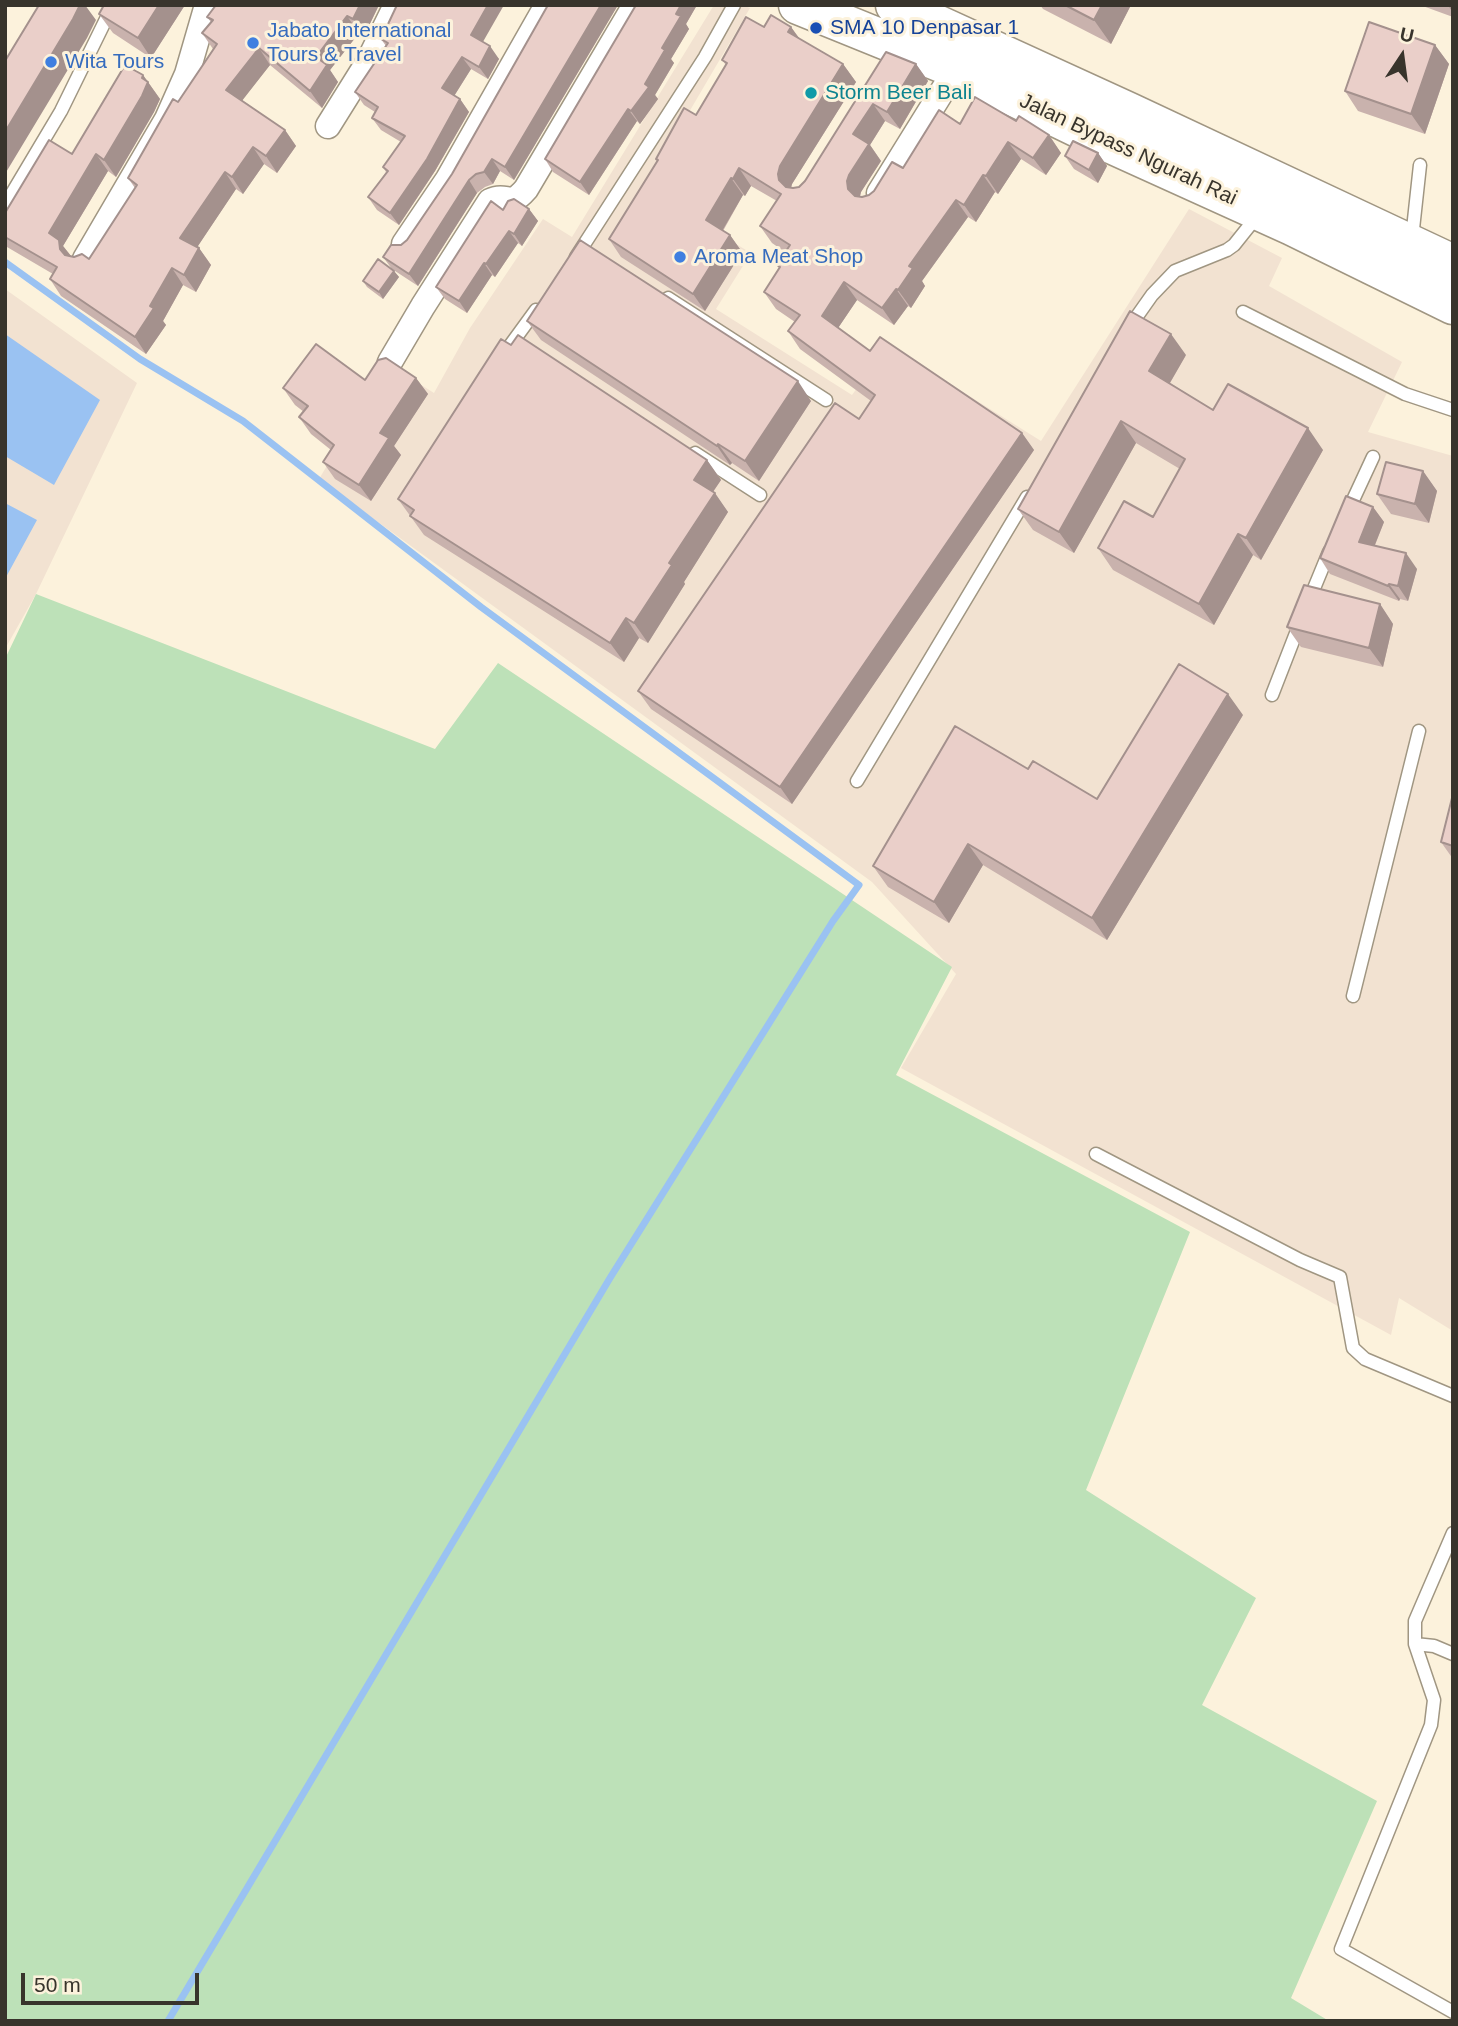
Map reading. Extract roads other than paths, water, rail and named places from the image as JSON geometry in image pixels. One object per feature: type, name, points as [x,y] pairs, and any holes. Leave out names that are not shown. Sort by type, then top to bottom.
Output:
[{"type":"highway","name":"Jalan Bypass Ngurah Rai","points":[[798,5],[889,56],[956,69],[1453,305]]},
{"type":"highway","name":"Jalan Bypass Ngurah Rai","points":[[895,5],[940,19],[1453,264]]},
{"type":"street","points":[[85,259],[167,119],[187,74],[207,5]]},
{"type":"street","points":[[328,126],[368,62],[397,5]]},
{"type":"street","points":[[404,244],[448,179],[547,5]]},
{"type":"street","points":[[390,362],[490,201],[497,198],[511,201],[519,198],[526,190],[635,5]]},
{"type":"street","points":[[874,200],[956,69]]},
{"type":"lane","points":[[5,205],[61,111],[113,5]]},
{"type":"lane","points":[[569,266],[591,248],[734,5]]},
{"type":"lane","points":[[1412,244],[1420,165]]},
{"type":"lane","points":[[1119,342],[1152,295],[1175,271],[1227,250],[1260,212]]},
{"type":"lane","points":[[654,289],[826,400]]},
{"type":"lane","points":[[493,370],[546,297]]},
{"type":"lane","points":[[1243,312],[1405,394],[1453,410]]},
{"type":"lane","points":[[517,335],[528,343]]},
{"type":"lane","points":[[679,442],[760,495]]},
{"type":"lane","points":[[1344,519],[1373,457]]},
{"type":"lane","points":[[857,781],[1034,485]]},
{"type":"lane","points":[[1272,695],[1333,544]]},
{"type":"lane","points":[[1353,996],[1419,731]]},
{"type":"lane","points":[[1096,1154],[1300,1261],[1340,1277],[1353,1348],[1366,1359],[1453,1396]]},
{"type":"lane","points":[[1453,1532],[1415,1621],[1415,1644],[1434,1700],[1431,1725],[1341,1949],[1453,2012]]},
{"type":"lane","points":[[1415,1644],[1434,1646],[1453,1654]]},
{"type":"water","points":[[5,334],[100,400],[54,485],[5,456]]},
{"type":"water","points":[[5,503],[37,520],[5,579]]},
{"type":"waterway","points":[[5,262],[140,359],[243,421],[481,607],[859,885],[833,921],[610,1278],[168,2021]]},
{"type":"place","name":"SMA 10 Denpasar 1","points":[[816,28]]},
{"type":"place","name":"Jabato International Tours & Travel","points":[[253,43]]},
{"type":"place","name":"Wita Tours","points":[[51,62]]},
{"type":"place","name":"Storm Beer Bali","points":[[811,93]]},
{"type":"place","name":"Aroma Meat Shop","points":[[680,257]]}]
